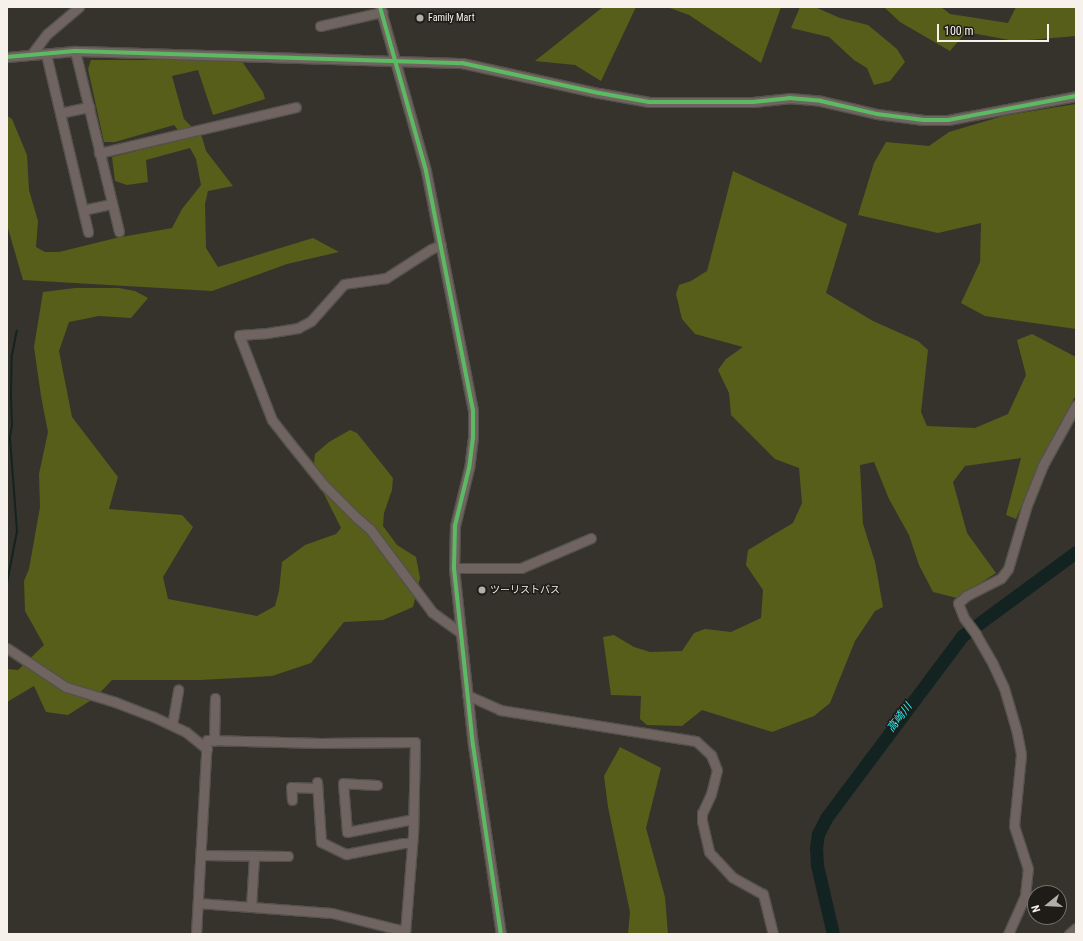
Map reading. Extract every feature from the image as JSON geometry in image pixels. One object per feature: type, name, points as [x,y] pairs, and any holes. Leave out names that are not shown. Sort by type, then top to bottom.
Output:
[{"type":"street","points":[[31,55],[47,34],[79,7]]},
{"type":"street","points":[[320,26],[381,9],[426,172],[441,245],[473,410],[473,437],[469,468],[455,526],[454,568],[468,695],[501,934]]},
{"type":"street","points":[[7,57],[75,51],[462,63],[599,93],[649,102],[753,102],[789,98],[821,101],[877,114],[924,120],[948,120],[1076,96]]},
{"type":"street","points":[[75,51],[119,232]]},
{"type":"street","points":[[46,54],[88,232]]},
{"type":"street","points":[[60,113],[89,107]]},
{"type":"street","points":[[99,153],[296,107]]},
{"type":"street","points":[[83,210],[111,204]]},
{"type":"street","points":[[441,245],[430,249],[386,278],[344,284],[311,321],[298,328],[268,333],[239,335],[272,420],[324,485],[370,529],[432,612],[461,633]]},
{"type":"street","points":[[1008,934],[1025,896],[1028,869],[1014,826],[1021,754],[1016,729],[1004,688],[993,664],[976,634],[964,618],[958,603],[966,596],[1001,578],[1008,569],[1027,505],[1043,465],[1076,404]]},
{"type":"street","points":[[454,568],[521,568],[591,538]]},
{"type":"street","points":[[7,648],[66,687],[115,702],[186,732],[207,748]]},
{"type":"street","points":[[172,726],[178,690]]},
{"type":"street","points":[[468,695],[500,710],[696,741],[711,755],[717,770],[711,794],[702,813],[703,826],[709,852],[732,877],[763,894],[773,934]]},
{"type":"street","points":[[214,741],[215,698]]},
{"type":"street","points":[[196,934],[207,740],[320,743],[415,742],[412,844],[405,933],[332,913],[198,903]]},
{"type":"street","points":[[377,785],[343,783],[347,832],[413,819]]},
{"type":"street","points":[[292,800],[291,787],[317,785],[321,842],[346,854],[403,843],[412,844]]},
{"type":"street","points":[[201,855],[288,856]]},
{"type":"street","points":[[250,907],[254,856]]},
{"type":"street","points":[[1069,934],[1076,928]]},
{"type":"green space","points":[[603,7],[636,7],[601,81],[575,65],[535,61]]},
{"type":"green space","points":[[667,7],[781,7],[761,63],[689,15]]},
{"type":"green space","points":[[800,7],[815,7],[840,18],[868,25],[897,49],[905,62],[890,81],[874,85],[867,68],[854,60],[829,37],[791,28]]},
{"type":"green space","points":[[884,7],[941,7],[950,14],[1008,23],[1016,7],[1076,7],[1076,36],[1015,41],[966,32],[950,51],[900,22]]},
{"type":"green space","points":[[91,60],[241,60],[263,92],[265,99],[213,115],[198,70],[172,76],[184,119],[202,137],[206,151],[233,186],[208,191],[205,204],[206,248],[218,267],[313,238],[339,252],[287,264],[212,291],[23,280],[7,225],[7,116],[12,119],[27,155],[29,190],[38,221],[36,247],[45,252],[59,252],[116,238],[172,228],[182,209],[201,185],[196,159],[190,148],[146,160],[148,182],[127,185],[115,181],[112,157],[185,139],[174,125],[115,142],[104,142],[88,69]]},
{"type":"green space","points":[[1076,104],[1076,329],[985,316],[961,303],[980,262],[981,223],[938,233],[858,215],[874,163],[886,142],[929,146],[949,132],[1003,116]]},
{"type":"green space","points":[[733,171],[847,224],[826,293],[873,321],[918,341],[928,350],[921,412],[927,426],[975,428],[1008,414],[1026,375],[1017,340],[1032,334],[1076,357],[1076,395],[1043,455],[1016,519],[1006,515],[1021,458],[965,466],[953,482],[967,533],[996,573],[957,598],[933,592],[919,565],[909,535],[889,499],[874,462],[860,465],[863,524],[875,562],[883,607],[875,611],[855,641],[830,703],[814,716],[772,732],[702,710],[682,726],[647,725],[640,719],[641,696],[611,695],[603,637],[614,635],[634,647],[650,652],[682,651],[694,633],[705,629],[731,632],[761,618],[763,590],[746,565],[748,550],[793,523],[802,503],[799,468],[775,459],[731,415],[729,393],[718,370],[726,359],[743,347],[695,334],[682,319],[676,294],[679,285],[691,281],[707,271]]},
{"type":"green space","points":[[75,288],[119,288],[135,291],[148,298],[131,318],[99,316],[69,322],[59,351],[72,417],[118,477],[109,509],[182,515],[193,527],[163,577],[168,599],[257,616],[275,606],[279,591],[282,562],[305,545],[336,534],[341,528],[313,472],[315,454],[329,442],[350,430],[357,433],[393,478],[392,490],[384,513],[383,526],[397,545],[416,557],[420,578],[413,607],[383,620],[344,622],[311,663],[272,676],[200,680],[112,680],[96,697],[68,715],[46,712],[34,686],[7,702],[7,669],[18,670],[44,645],[25,611],[24,581],[29,569],[40,507],[39,474],[48,432],[34,347],[43,292]]},
{"type":"green space","points":[[620,747],[661,768],[646,828],[665,897],[668,934],[628,934],[630,912],[608,807],[604,776]]},
{"type":"waterway","points":[[7,583],[17,531],[10,437],[12,426],[12,355],[17,330]]},
{"type":"waterway","name":"高崎川","points":[[833,934],[817,865],[816,848],[818,834],[826,818],[962,636],[1076,552]]},
{"type":"cycle path","points":[[380,7],[426,171],[473,410],[473,437],[469,468],[455,526],[454,568],[473,745],[501,934]]},
{"type":"cycle path","points":[[7,57],[75,51],[462,63],[599,93],[649,102],[753,102],[789,98],[821,101],[877,114],[924,120],[948,120],[1076,96]]},
{"type":"place","name":"Family Mart","points":[[420,18]]},
{"type":"place","name":"ツーリストバス","points":[[482,590]]}]
